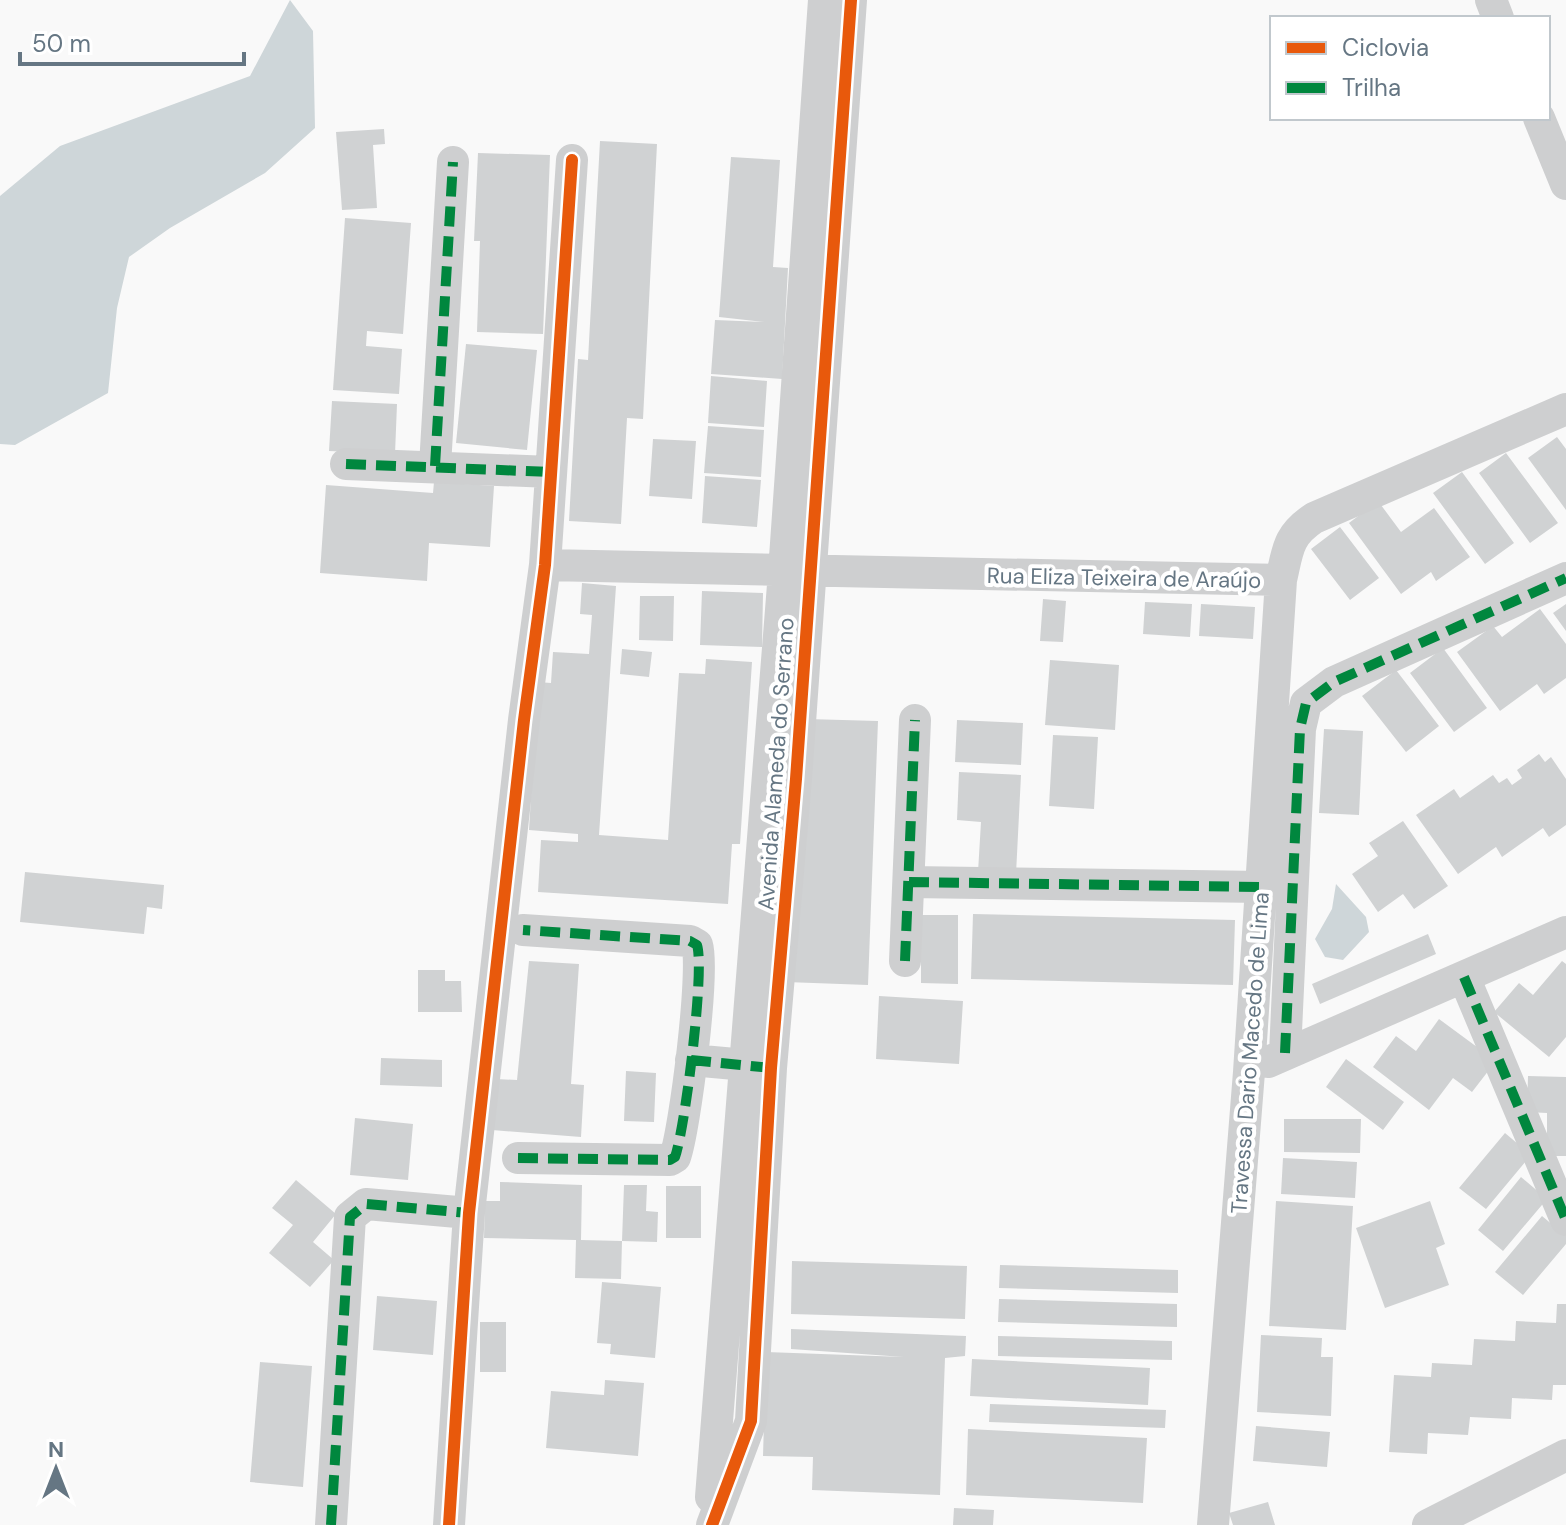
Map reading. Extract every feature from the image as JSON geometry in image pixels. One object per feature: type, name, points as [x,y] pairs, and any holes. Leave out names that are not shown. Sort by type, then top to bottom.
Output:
[{"type":"street","name":"Avenida Alameda do Serrano","points":[[797,572],[824,0]]},
{"type":"street","name":"Avenida Alameda do Serrano","points":[[711,1525],[759,1067],[797,572],[851,0]]},
{"type":"street","points":[[1540,120],[1566,184]]},
{"type":"street","points":[[449,1525],[469,1213],[524,720],[545,565],[572,160]]},
{"type":"street","points":[[435,466],[453,162]]},
{"type":"street","name":"Rua Eliza Teixeira de Araújo","points":[[545,565],[1281,580],[1296,530],[1314,518],[1566,409]]},
{"type":"street","points":[[346,464],[551,472]]},
{"type":"street","points":[[1285,1053],[1300,729],[1306,703],[1334,682],[1566,578]]},
{"type":"street","name":"Travessa Dario Macedo de Lima","points":[[1213,1525],[1249,1072],[1281,580]]},
{"type":"street","points":[[905,961],[915,720]]},
{"type":"street","points":[[909,882],[1262,887]]},
{"type":"street","points":[[518,1158],[670,1160],[677,1152],[691,1060],[699,966],[697,945],[690,941],[523,930]]},
{"type":"street","points":[[1249,1072],[1285,1053],[1566,932]]},
{"type":"street","points":[[1464,977],[1566,1220]]},
{"type":"street","points":[[691,1060],[759,1067]]},
{"type":"street","points":[[331,1525],[350,1217],[366,1204],[469,1213]]},
{"type":"street","points":[[1428,1525],[1566,1455]]},
{"type":"shaded area","points":[[290,0],[313,31],[315,128],[265,173],[170,228],[129,257],[117,308],[108,393],[15,445],[0,444],[0,196],[60,146],[250,76]]},
{"type":"shaded area","points":[[1336,884],[1366,917],[1369,932],[1343,960],[1325,957],[1315,939],[1332,909]]},
{"type":"building","points":[[384,129],[385,144],[373,145],[377,208],[342,210],[336,132]]},
{"type":"building","points":[[600,141],[657,144],[643,419],[627,418],[621,524],[569,521],[578,359],[588,360]]},
{"type":"building","points":[[478,153],[550,155],[543,334],[477,332],[480,241],[474,241]]},
{"type":"building","points":[[731,157],[780,160],[773,267],[788,268],[782,379],[711,374],[715,320],[764,322],[719,317]]},
{"type":"building","points":[[345,218],[411,223],[403,334],[367,331],[366,346],[402,349],[399,394],[333,390]]},
{"type":"building","points":[[466,344],[537,350],[527,450],[456,443]]},
{"type":"building","points":[[711,376],[767,381],[764,427],[708,423]]},
{"type":"building","points":[[332,401],[397,404],[395,454],[329,451]]},
{"type":"building","points":[[708,426],[764,430],[761,477],[704,473]]},
{"type":"building","points":[[1557,437],[1566,449],[1566,510],[1528,458]]},
{"type":"building","points":[[653,439],[696,441],[692,499],[649,496]]},
{"type":"building","points":[[1506,453],[1558,523],[1530,543],[1479,473]]},
{"type":"building","points":[[1462,472],[1514,543],[1485,564],[1433,493]]},
{"type":"building","points":[[705,476],[761,480],[757,527],[702,523]]},
{"type":"building","points":[[434,482],[494,486],[490,547],[429,543],[427,581],[320,573],[326,485],[433,493]]},
{"type":"building","points":[[1378,501],[1401,532],[1434,508],[1470,557],[1436,581],[1431,572],[1401,594],[1349,523]]},
{"type":"building","points":[[1340,527],[1379,578],[1350,600],[1311,549]]},
{"type":"building","points":[[582,583],[616,586],[599,835],[668,840],[679,673],[705,674],[706,659],[752,662],[740,844],[732,844],[728,904],[538,892],[541,840],[578,842],[578,834],[529,830],[538,682],[551,683],[553,652],[589,654],[592,615],[580,614]]},
{"type":"building","points":[[702,591],[763,593],[762,647],[700,645]]},
{"type":"building","points":[[640,596],[674,596],[673,641],[639,640]]},
{"type":"building","points":[[1043,599],[1066,601],[1063,642],[1040,641]]},
{"type":"building","points":[[1145,602],[1192,604],[1190,637],[1143,634]]},
{"type":"building","points":[[1201,604],[1255,607],[1253,639],[1199,636]]},
{"type":"building","points":[[1566,604],[1566,631],[1553,613]]},
{"type":"building","points":[[1540,609],[1566,644],[1566,678],[1544,694],[1537,684],[1500,711],[1457,652],[1493,626],[1502,637]]},
{"type":"building","points":[[1443,648],[1487,708],[1454,732],[1410,673]]},
{"type":"building","points":[[622,649],[652,652],[649,677],[620,674]]},
{"type":"building","points":[[1050,660],[1119,665],[1115,730],[1045,725]]},
{"type":"building","points":[[1396,670],[1439,726],[1406,752],[1362,696]]},
{"type":"building","points":[[807,719],[878,721],[868,985],[786,982]]},
{"type":"building","points":[[957,720],[1023,723],[1021,765],[955,762]]},
{"type":"building","points":[[1324,729],[1363,731],[1359,815],[1319,813]]},
{"type":"building","points":[[1053,735],[1098,737],[1094,809],[1049,806]]},
{"type":"building","points":[[1539,754],[1545,762],[1551,757],[1566,779],[1566,825],[1549,837],[1543,828],[1502,857],[1496,847],[1458,874],[1416,815],[1454,789],[1460,798],[1493,775],[1499,783],[1507,778],[1512,785],[1522,778],[1517,770]]},
{"type":"building","points":[[959,772],[1021,775],[1016,874],[978,872],[981,822],[957,820]]},
{"type":"building","points":[[1403,821],[1448,886],[1414,909],[1403,894],[1378,912],[1352,874],[1378,856],[1369,843]]},
{"type":"building","points":[[25,872],[164,885],[162,909],[147,907],[144,934],[20,922]]},
{"type":"building","points":[[973,914],[1235,920],[1233,985],[971,979]]},
{"type":"building","points":[[921,915],[958,915],[958,984],[921,983]]},
{"type":"building","points":[[1428,934],[1436,954],[1320,1004],[1312,984]]},
{"type":"building","points":[[529,961],[579,964],[571,1084],[584,1085],[581,1137],[492,1130],[496,1079],[517,1080]]},
{"type":"building","points":[[1562,961],[1566,964],[1566,1037],[1549,1057],[1494,1012],[1519,983],[1533,995]]},
{"type":"building","points":[[418,970],[445,970],[445,981],[461,981],[462,1012],[418,1012]]},
{"type":"building","points":[[879,996],[963,1001],[959,1064],[876,1059]]},
{"type":"building","points":[[1439,1019],[1496,1061],[1472,1092],[1453,1078],[1429,1110],[1373,1067],[1396,1036],[1416,1051]]},
{"type":"building","points":[[381,1058],[442,1060],[442,1087],[380,1085]]},
{"type":"building","points":[[1346,1059],[1404,1102],[1383,1130],[1326,1087]]},
{"type":"building","points":[[626,1071],[656,1073],[654,1122],[624,1121]]},
{"type":"building","points":[[1528,1076],[1566,1077],[1566,1156],[1547,1156],[1547,1113],[1527,1112]]},
{"type":"building","points":[[355,1118],[413,1124],[408,1180],[350,1175]]},
{"type":"building","points":[[1284,1119],[1361,1119],[1360,1153],[1284,1152]]},
{"type":"building","points":[[1505,1133],[1531,1155],[1486,1209],[1459,1188]]},
{"type":"building","points":[[1283,1158],[1357,1162],[1355,1198],[1281,1194]]},
{"type":"building","points":[[1521,1177],[1547,1199],[1503,1251],[1478,1230]]},
{"type":"building","points":[[296,1180],[336,1214],[313,1242],[334,1260],[310,1287],[269,1253],[293,1225],[272,1208]]},
{"type":"building","points":[[500,1182],[582,1185],[581,1240],[622,1241],[621,1279],[575,1278],[576,1240],[484,1238],[485,1201],[500,1201]]},
{"type":"building","points":[[624,1185],[647,1185],[646,1211],[658,1212],[657,1242],[622,1241]]},
{"type":"building","points":[[666,1186],[701,1186],[701,1238],[666,1238]]},
{"type":"building","points":[[1276,1201],[1353,1206],[1346,1330],[1269,1326]]},
{"type":"building","points":[[1430,1201],[1445,1244],[1436,1248],[1449,1285],[1385,1308],[1356,1228]]},
{"type":"building","points":[[1542,1216],[1566,1236],[1566,1244],[1523,1295],[1495,1272]]},
{"type":"building","points":[[792,1261],[967,1266],[965,1319],[791,1314]]},
{"type":"building","points":[[1000,1265],[1178,1270],[1178,1293],[999,1288]]},
{"type":"building","points":[[602,1282],[661,1287],[655,1358],[610,1354],[611,1344],[597,1343]]},
{"type":"building","points":[[377,1296],[437,1301],[433,1355],[373,1350]]},
{"type":"building","points":[[999,1299],[1177,1304],[1177,1327],[998,1322]]},
{"type":"building","points":[[1557,1304],[1566,1304],[1566,1385],[1553,1385],[1552,1400],[1512,1398],[1511,1419],[1470,1417],[1468,1435],[1428,1433],[1427,1454],[1389,1452],[1394,1375],[1431,1377],[1432,1363],[1472,1365],[1474,1339],[1515,1341],[1516,1321],[1556,1323]]},
{"type":"building","points":[[480,1322],[506,1322],[506,1372],[480,1372]]},
{"type":"building","points":[[791,1329],[966,1336],[965,1356],[945,1358],[940,1495],[812,1490],[813,1457],[763,1456],[766,1352],[904,1357],[791,1349]]},
{"type":"building","points":[[1261,1335],[1322,1338],[1321,1357],[1333,1357],[1331,1416],[1257,1412]]},
{"type":"building","points":[[998,1336],[1172,1341],[1172,1360],[998,1356]]},
{"type":"building","points":[[972,1359],[1150,1368],[1148,1405],[970,1396]]},
{"type":"building","points":[[260,1362],[312,1366],[303,1487],[250,1482]]},
{"type":"building","points":[[605,1380],[644,1383],[638,1456],[546,1448],[551,1391],[604,1395]]},
{"type":"building","points":[[990,1404],[1166,1410],[1165,1428],[989,1422]]},
{"type":"building","points":[[1256,1426],[1330,1432],[1327,1467],[1253,1461]]},
{"type":"building","points":[[968,1429],[1147,1438],[1143,1503],[966,1495]]},
{"type":"building","points":[[1268,1502],[1275,1525],[1233,1525],[1229,1513]]},
{"type":"building","points":[[954,1508],[994,1510],[993,1525],[953,1525]]},
{"type":"marked path","points":[[435,466],[453,162]]},
{"type":"marked path","points":[[346,464],[551,472]]},
{"type":"marked path","points":[[1285,1053],[1300,729],[1306,703],[1334,682],[1566,578]]},
{"type":"marked path","points":[[905,961],[915,720]]},
{"type":"marked path","points":[[909,882],[1262,887]]},
{"type":"marked path","points":[[518,1158],[670,1160],[675,1157],[688,1084],[699,960],[697,945],[690,941],[523,930]]},
{"type":"marked path","points":[[1464,977],[1566,1220]]},
{"type":"marked path","points":[[691,1060],[771,1068]]},
{"type":"marked path","points":[[331,1525],[350,1217],[366,1204],[469,1213]]},
{"type":"cycle path","points":[[712,1525],[751,1421],[771,1068],[796,779],[851,0]]},
{"type":"cycle path","points":[[449,1525],[469,1213],[524,720],[545,565],[572,160]]}]
